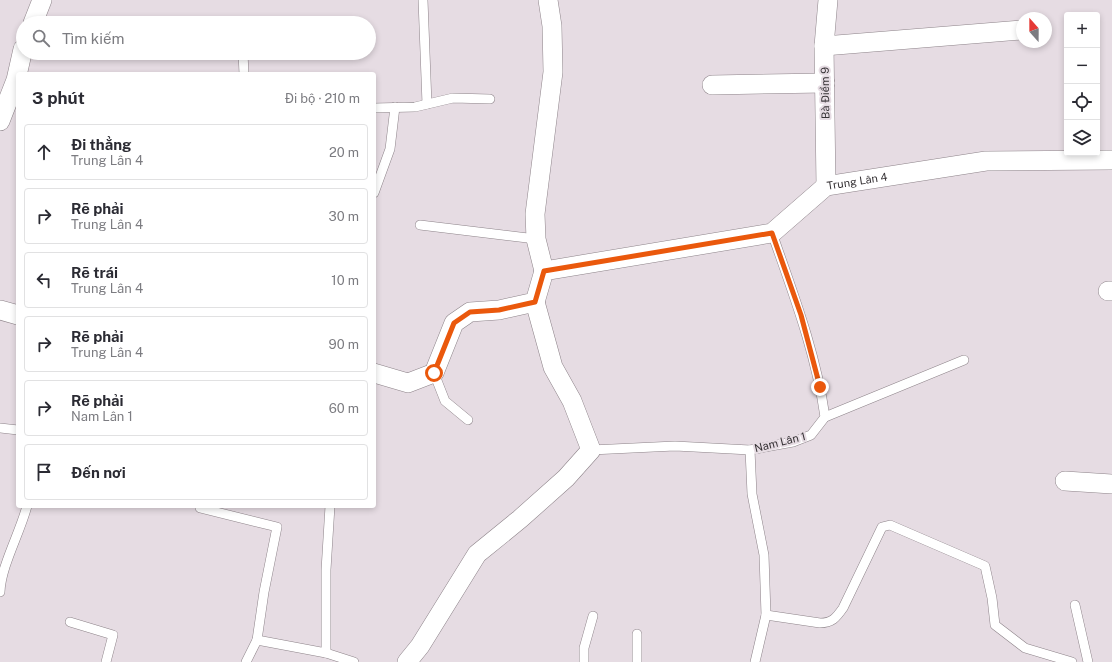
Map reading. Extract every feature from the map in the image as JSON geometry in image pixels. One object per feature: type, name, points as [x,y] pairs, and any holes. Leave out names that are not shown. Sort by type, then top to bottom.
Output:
[{"type":"street","points":[[36,16],[42,0]]},
{"type":"street","points":[[407,662],[420,646],[477,554],[566,478],[591,450],[572,401],[553,367],[535,302],[544,271],[536,239],[535,214],[553,72],[552,26],[548,0]]},
{"type":"street","name":"Bà Điểm 9","points":[[826,186],[824,46],[828,0]]},
{"type":"street","points":[[824,46],[1016,30]]},
{"type":"street","points":[[18,72],[21,60]]},
{"type":"street","points":[[0,121],[16,80]]},
{"type":"street","points":[[712,86],[825,84]]},
{"type":"street","name":"Trung Lân 4","points":[[772,233],[826,186],[986,161],[1112,160]]},
{"type":"street","points":[[544,271],[772,233]]},
{"type":"street","points":[[376,374],[408,383],[434,373],[454,323],[470,312],[499,310],[535,302]]},
{"type":"street","points":[[0,310],[16,314]]},
{"type":"street","points":[[1066,481],[1112,484]]},
{"type":"lane","points":[[423,0],[427,104]]},
{"type":"lane","points":[[243,60],[244,72]]},
{"type":"lane","points":[[376,108],[415,107],[453,98],[490,99]]},
{"type":"lane","points":[[376,188],[390,149],[395,107]]},
{"type":"lane","points":[[420,225],[536,239]]},
{"type":"lane","points":[[772,233],[801,315],[820,387],[825,417],[964,360]]},
{"type":"lane","points":[[434,373],[445,401],[468,420]]},
{"type":"lane","name":"Nam Lân 1","points":[[755,662],[766,615],[764,555],[752,494],[750,450],[793,442],[811,435],[825,417]]},
{"type":"lane","points":[[0,428],[16,430]]},
{"type":"lane","points":[[591,450],[675,446],[750,450]]},
{"type":"lane","points":[[0,592],[1,580],[21,527],[26,508]]},
{"type":"lane","points":[[200,508],[277,527],[264,592],[257,640],[246,662]]},
{"type":"lane","points":[[326,653],[326,570],[330,508]]},
{"type":"lane","points":[[766,615],[827,623],[835,620],[843,608],[882,527],[890,525],[985,566],[992,598],[995,625],[1025,648],[1072,662]]},
{"type":"lane","points":[[1075,605],[1088,662]]},
{"type":"lane","points":[[584,662],[584,648],[593,616]]},
{"type":"lane","points":[[70,622],[113,635],[106,662]]},
{"type":"lane","points":[[636,634],[637,662]]},
{"type":"lane","points":[[257,640],[326,653],[354,662]]},
{"type":"route","points":[[434,373],[454,323],[470,312],[499,310],[535,302],[544,271],[772,233],[801,315],[820,387]]}]
